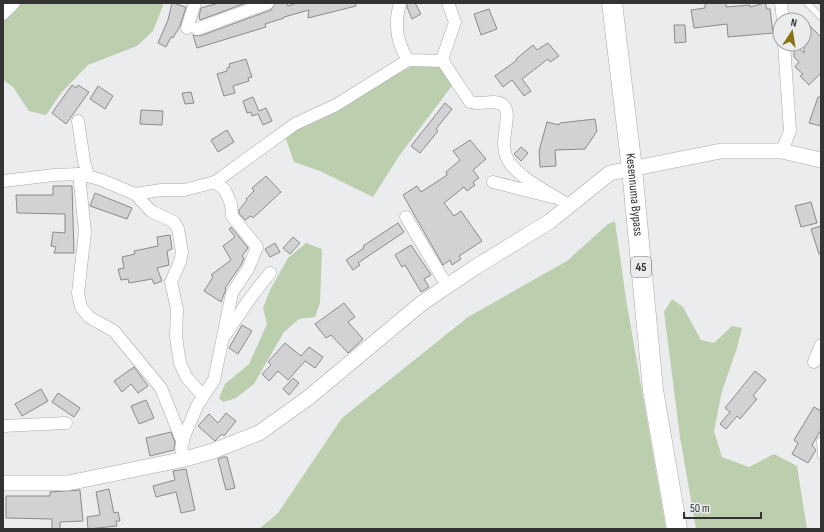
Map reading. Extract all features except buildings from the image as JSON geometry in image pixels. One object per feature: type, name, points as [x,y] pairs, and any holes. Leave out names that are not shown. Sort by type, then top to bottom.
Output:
[{"type":"highway","name":"Kesennuma Bypass","points":[[612,3],[632,169],[652,390],[677,529]]},
{"type":"street","points":[[3,14],[14,3]]},
{"type":"street","points":[[197,4],[192,28],[268,3]]},
{"type":"street","points":[[400,3],[396,33],[400,48],[408,60]]},
{"type":"street","points":[[448,3],[455,22],[443,61],[470,102],[475,104],[499,103],[504,106],[508,116],[504,133],[503,147],[507,159],[516,170],[564,202]]},
{"type":"street","points":[[782,151],[790,131],[785,52]]},
{"type":"street","points":[[135,194],[161,190],[184,190],[215,182],[295,124],[336,105],[408,60],[443,61]]},
{"type":"street","points":[[78,121],[84,161],[85,232],[78,293],[81,307],[90,317],[114,331],[161,388],[182,443]]},
{"type":"street","points":[[3,483],[68,483],[213,451],[259,434],[308,398],[422,303],[549,222],[564,202],[610,173],[721,151],[782,151],[821,160]]},
{"type":"street","points":[[3,182],[54,175],[84,175],[135,194],[151,211],[174,222],[178,229],[182,252],[180,262],[171,282],[177,309],[176,337],[180,363],[187,378],[203,396]]},
{"type":"street","points":[[185,458],[181,448],[182,443],[196,406],[214,380],[232,293],[248,269],[257,247],[232,216],[231,204],[225,190],[215,182]]},
{"type":"street","points":[[493,182],[564,202]]},
{"type":"street","points":[[406,217],[447,286]]},
{"type":"street","points":[[222,341],[251,297],[270,273]]},
{"type":"street","points":[[814,362],[821,345]]},
{"type":"street","points":[[3,426],[66,423]]},
{"type":"lane","points":[[807,3],[821,17]]},
{"type":"lane","points":[[820,441],[821,456]]},
{"type":"green space","points":[[3,3],[164,3],[153,31],[137,46],[88,65],[61,93],[46,115],[29,111],[13,87],[3,80]]},
{"type":"green space","points":[[418,63],[440,67],[454,83],[399,156],[373,197],[320,171],[294,162],[286,139],[297,127]]},
{"type":"green space","points":[[615,221],[626,299],[666,529],[259,529],[278,513],[342,418],[468,317],[567,261],[608,224]]},
{"type":"green space","points":[[306,243],[322,249],[320,303],[315,317],[299,319],[284,332],[254,384],[236,398],[223,402],[219,398],[225,384],[249,364],[267,324],[263,308],[270,290],[288,258]]},
{"type":"green space","points":[[672,299],[683,307],[701,340],[714,343],[732,326],[742,328],[737,348],[722,391],[714,431],[722,457],[749,467],[774,454],[797,466],[807,529],[696,529],[680,437],[664,312]]}]
